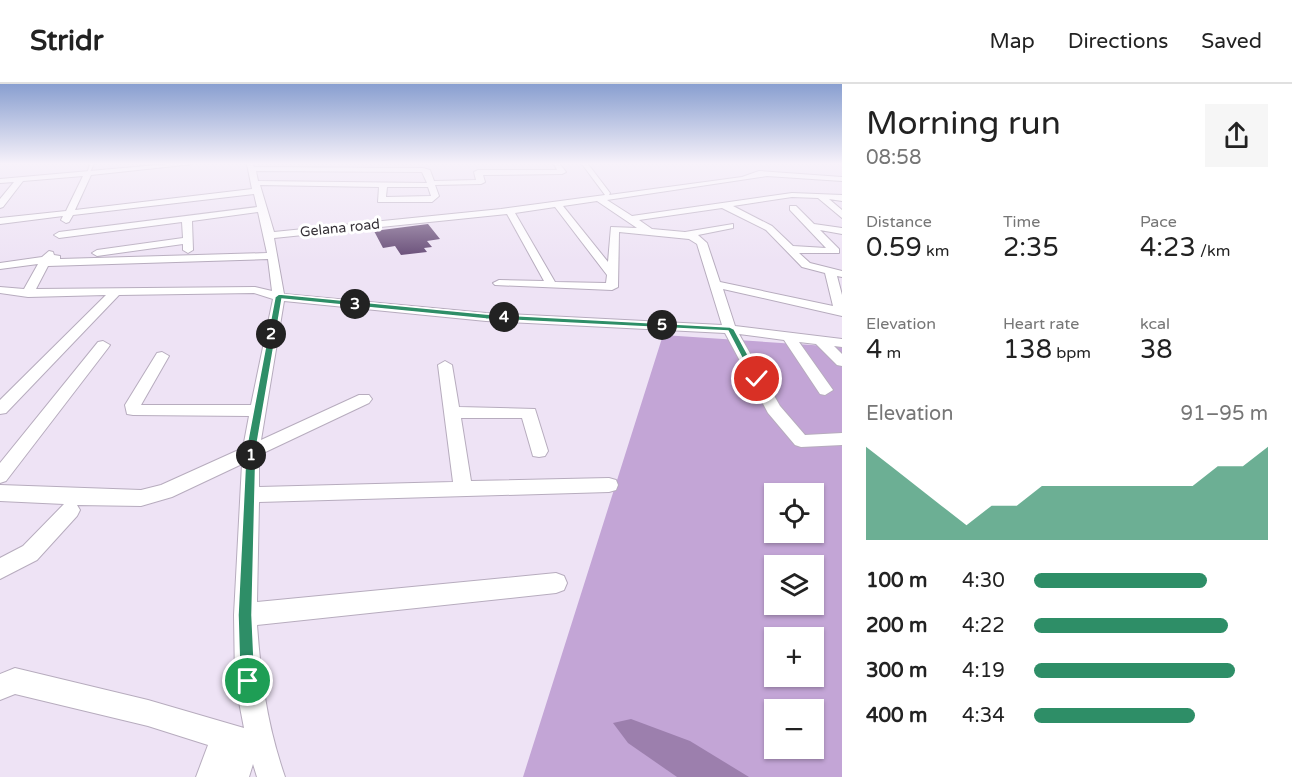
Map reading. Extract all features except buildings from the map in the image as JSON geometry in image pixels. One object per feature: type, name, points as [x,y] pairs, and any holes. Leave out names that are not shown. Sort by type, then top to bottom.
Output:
[{"type":"street","points":[[28,293],[77,196]]},
{"type":"street","points":[[0,221],[189,196]]},
{"type":"street","points":[[235,777],[244,742],[248,681],[245,615],[251,450],[279,297],[269,234],[259,196]]},
{"type":"street","points":[[380,196],[386,201],[432,199],[435,196]]},
{"type":"street","points":[[483,212],[495,207],[599,196]]},
{"type":"street","points":[[483,212],[510,211],[600,196]]},
{"type":"street","points":[[602,196],[650,232]]},
{"type":"street","points":[[760,196],[764,198]]},
{"type":"street","points":[[630,219],[779,196]]},
{"type":"street","points":[[820,196],[842,214]]},
{"type":"street","points":[[824,196],[842,198]]},
{"type":"street","points":[[557,204],[611,273]]},
{"type":"street","points":[[715,284],[841,312],[836,273],[806,265],[769,228],[723,205]]},
{"type":"street","points":[[789,249],[835,251],[793,208]]},
{"type":"street","points":[[58,236],[262,209]]},
{"type":"street","points":[[510,211],[551,284]]},
{"type":"street","name":"Gelana road","points":[[269,234],[483,212]]},
{"type":"street","points":[[187,219],[187,259]]},
{"type":"street","points":[[499,282],[612,287],[615,228],[687,235],[730,226]]},
{"type":"street","points":[[810,226],[842,231]]},
{"type":"street","points":[[687,235],[702,243],[730,329],[774,409],[796,436],[808,442],[842,439]]},
{"type":"street","points":[[0,266],[188,240]]},
{"type":"street","points":[[46,261],[273,256]]},
{"type":"street","points":[[0,290],[28,293],[245,290],[279,297],[486,316],[730,329],[842,344]]},
{"type":"street","points":[[0,410],[116,292]]},
{"type":"street","points":[[789,337],[825,390]]},
{"type":"street","points":[[821,341],[842,362]]},
{"type":"street","points":[[0,477],[104,345]]},
{"type":"street","points":[[162,356],[133,405],[133,410],[257,411]]},
{"type":"street","points":[[445,365],[463,489]]},
{"type":"street","points":[[0,493],[141,498],[165,492],[364,399]]},
{"type":"street","points":[[452,412],[529,413],[539,451]]},
{"type":"street","points":[[249,495],[609,485]]},
{"type":"street","points":[[0,569],[30,553],[70,510]]},
{"type":"street","points":[[245,615],[556,583]]},
{"type":"street","points":[[0,687],[15,681],[148,713],[244,742],[272,777]]},
{"type":"street","points":[[210,777],[244,742]]},
{"type":"shaded area","points":[[663,335],[842,347],[842,777],[523,777]]},
{"type":"shaded area","points":[[631,719],[690,741],[749,777],[677,777],[628,743],[613,723]]},
{"type":"route","points":[[248,681],[245,615],[251,450],[279,297],[486,316],[730,329],[757,379]]}]
